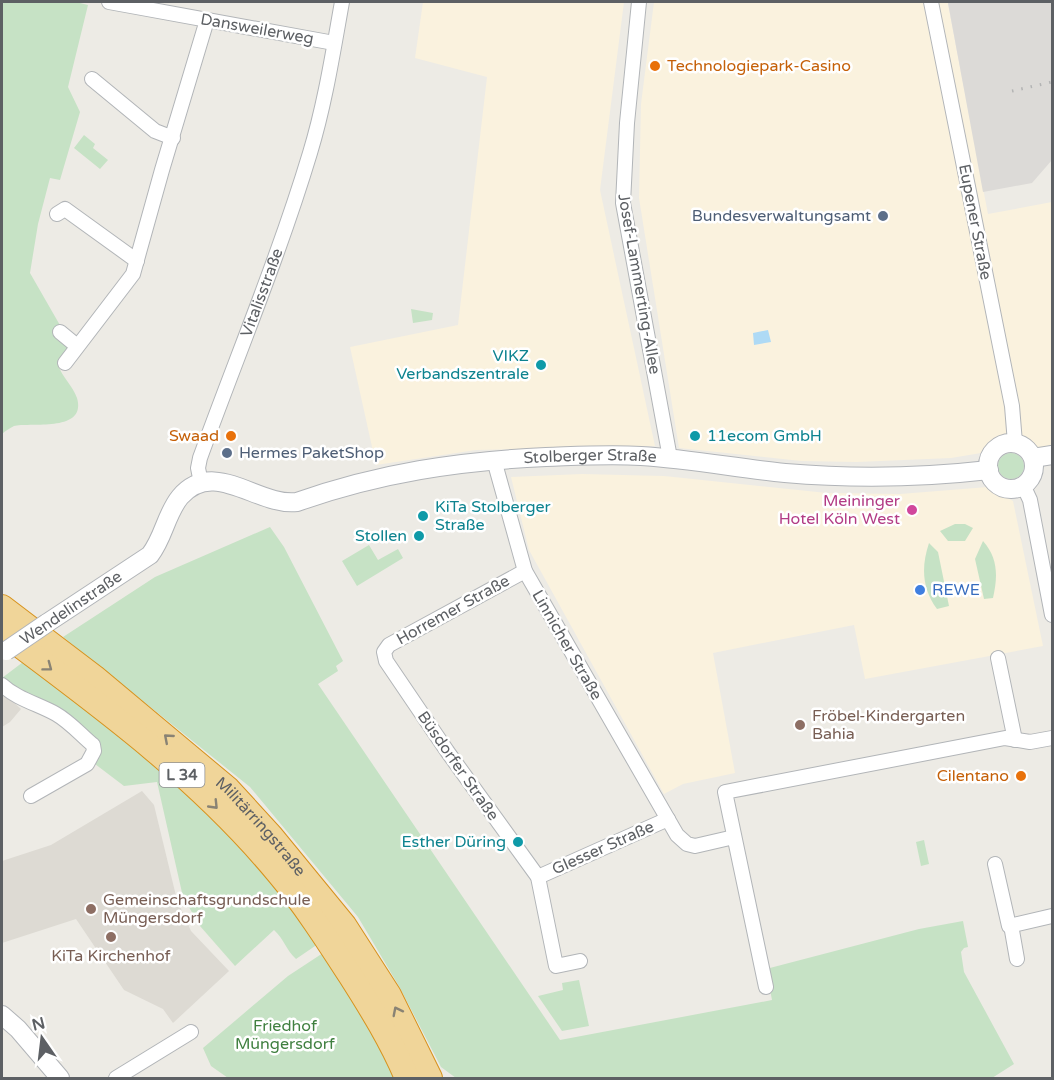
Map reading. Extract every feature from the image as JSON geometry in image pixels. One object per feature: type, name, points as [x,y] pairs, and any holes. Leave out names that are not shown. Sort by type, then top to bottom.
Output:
[{"type":"highway","name":"Militärringstraße","points":[[2,606],[94,677],[228,789],[271,836],[344,925],[389,995],[420,1073]]},
{"type":"highway","name":"Militärringstraße","points":[[3,646],[77,688],[140,738],[211,800],[279,874],[333,948],[397,1054],[420,1073]]},
{"type":"highway","points":[[420,1073],[443,1078]]},
{"type":"street","name":"Dansweilerweg","points":[[109,2],[334,43]]},
{"type":"street","points":[[188,17],[190,2]]},
{"type":"street","name":"Vitalisstraße","points":[[201,483],[198,468],[200,458],[273,261],[310,153],[323,101],[342,2]]},
{"type":"street","name":"Josef-Lammerting-Allee","points":[[639,2],[627,123],[623,203],[670,458]]},
{"type":"street","name":"Eupener Straße","points":[[931,2],[1012,406],[1015,443]]},
{"type":"street","points":[[65,363],[127,285],[133,274],[207,20]]},
{"type":"street","points":[[92,79],[159,133],[173,138]]},
{"type":"street","points":[[57,214],[65,209],[137,261]]},
{"type":"street","points":[[60,332],[77,346]]},
{"type":"street","points":[[1006,443],[1022,446],[1030,452],[1033,458],[1035,468],[1032,476],[1018,488],[1009,489],[1001,486],[992,478],[989,470],[992,454],[1006,443]]},
{"type":"street","name":"Stolberger Straße","points":[[201,483],[219,481],[285,504],[367,480],[453,464],[494,460],[613,455],[670,458],[785,473],[882,478],[989,470]]},
{"type":"street","points":[[1033,458],[1053,455]]},
{"type":"street","name":"Linnicher Straße","points":[[494,460],[525,571],[677,835],[687,844],[696,846],[735,837]]},
{"type":"street","name":"Wendelinstraße","points":[[3,646],[47,623],[152,554],[179,498],[201,483]]},
{"type":"street","points":[[1023,485],[1030,500],[1053,615]]},
{"type":"street","name":"Horremer Straße","points":[[384,652],[389,645],[525,571]]},
{"type":"street","name":"Büsdorfer Straße","points":[[384,652],[386,661],[447,751],[538,877]]},
{"type":"street","points":[[998,658],[1015,740]]},
{"type":"street","points":[[2,685],[10,693],[56,714],[93,745],[94,751],[87,764],[31,796]]},
{"type":"street","points":[[766,987],[725,792],[1005,738],[1030,742],[1053,738]]},
{"type":"street","name":"Glesser Straße","points":[[538,877],[668,819]]},
{"type":"street","points":[[995,864],[1009,926],[1011,925],[1017,959]]},
{"type":"street","points":[[538,877],[557,955],[556,966],[580,962]]},
{"type":"street","points":[[1011,925],[1053,916]]},
{"type":"street","points":[[2,1015],[18,1029],[60,1078]]},
{"type":"street","points":[[116,1078],[191,1032]]},
{"type":"shaded area","points":[[423,2],[624,2],[600,190],[655,446],[476,450],[376,465],[350,347],[458,325],[487,77],[415,58]]},
{"type":"shaded area","points":[[654,2],[957,2],[948,4],[988,214],[1052,202],[1052,445],[1037,448],[1010,436],[994,438],[981,453],[951,458],[857,462],[801,461],[679,448],[639,198],[641,104]]},
{"type":"shaded area","points":[[1052,2],[1052,160],[1032,183],[983,192],[948,3]]},
{"type":"shaded area","points":[[582,474],[664,476],[827,493],[900,494],[988,487],[1013,501],[1043,646],[865,679],[854,625],[713,653],[735,773],[683,784],[664,794],[529,550],[511,477]]},
{"type":"shaded area","points":[[2,692],[21,709],[10,722],[2,727]]},
{"type":"shaded area","name":"Gemeinschaftsgrundschule Müngersdorf","points":[[142,791],[154,805],[177,900],[191,931],[229,971],[173,1023],[163,1009],[124,990],[76,919],[2,943],[2,861],[51,845]]},
{"type":"green space","points":[[2,2],[76,2],[88,5],[68,87],[80,112],[60,180],[50,178],[38,224],[30,273],[61,327],[69,349],[58,365],[77,398],[78,409],[74,417],[66,421],[55,424],[14,426],[2,434]]},
{"type":"green space","points":[[84,135],[95,144],[93,148],[108,160],[100,169],[74,148]]},
{"type":"green space","points":[[411,309],[433,313],[432,320],[413,323]]},
{"type":"green space","points":[[1011,453],[1020,457],[1024,466],[1020,475],[1011,479],[1002,475],[998,466],[1002,457]]},
{"type":"green space","points":[[955,524],[965,524],[973,528],[965,541],[948,541],[940,531]]},
{"type":"green space","points":[[270,527],[284,547],[343,661],[336,666],[338,671],[318,684],[560,1040],[772,1000],[766,969],[919,929],[963,921],[968,947],[961,952],[964,972],[1014,1064],[992,1078],[456,1078],[441,1067],[400,988],[358,917],[250,787],[63,637],[155,577]]},
{"type":"green space","points":[[983,541],[992,554],[996,568],[993,598],[984,599],[975,559]]},
{"type":"green space","points":[[929,543],[938,552],[949,606],[937,609],[928,594],[924,578]]},
{"type":"green space","points":[[369,545],[378,560],[398,549],[403,558],[357,586],[342,561]]},
{"type":"green space","points":[[27,659],[152,758],[264,871],[318,944],[296,959],[274,930],[235,966],[200,926],[183,897],[157,782],[124,786],[95,764],[100,753],[96,742],[14,689],[2,678]]},
{"type":"green space","points":[[924,840],[929,864],[921,866],[916,842]]},
{"type":"green space","name":"Friedhof Müngersdorf","points":[[323,953],[379,1046],[395,1078],[228,1078],[211,1066],[203,1048],[288,976]]},
{"type":"green space","points":[[579,980],[589,1026],[562,1031],[538,996],[563,990],[562,983]]},
{"type":"water","points":[[768,330],[771,342],[754,345],[753,333]]},
{"type":"railway","points":[[1012,91],[1052,82]]},
{"type":"place","name":"Technologiepark-Casino","points":[[655,66]]},
{"type":"place","name":"Bundesverwaltungsamt","points":[[883,216]]},
{"type":"place","name":"VIKZ Verbandszentrale","points":[[541,365]]},
{"type":"place","name":"Swaad","points":[[231,436]]},
{"type":"place","name":"11ecom GmbH","points":[[695,436]]},
{"type":"place","name":"Hermes PaketShop","points":[[227,453]]},
{"type":"place","name":"Meininger Hotel Köln West","points":[[912,510]]},
{"type":"place","name":"KiTa Stolberger Straße","points":[[423,516]]},
{"type":"place","name":"Stollen","points":[[419,536]]},
{"type":"place","name":"REWE","points":[[920,590]]},
{"type":"place","name":"Fröbel-Kindergarten Bahia","points":[[800,725]]},
{"type":"place","name":"Cilentano","points":[[1021,776]]},
{"type":"place","name":"Esther Düring","points":[[518,842]]},
{"type":"place","name":"Gemeinschaftsgrundschule Müngersdorf","points":[[91,909]]},
{"type":"place","name":"KiTa Kirchenhof","points":[[111,937]]}]
